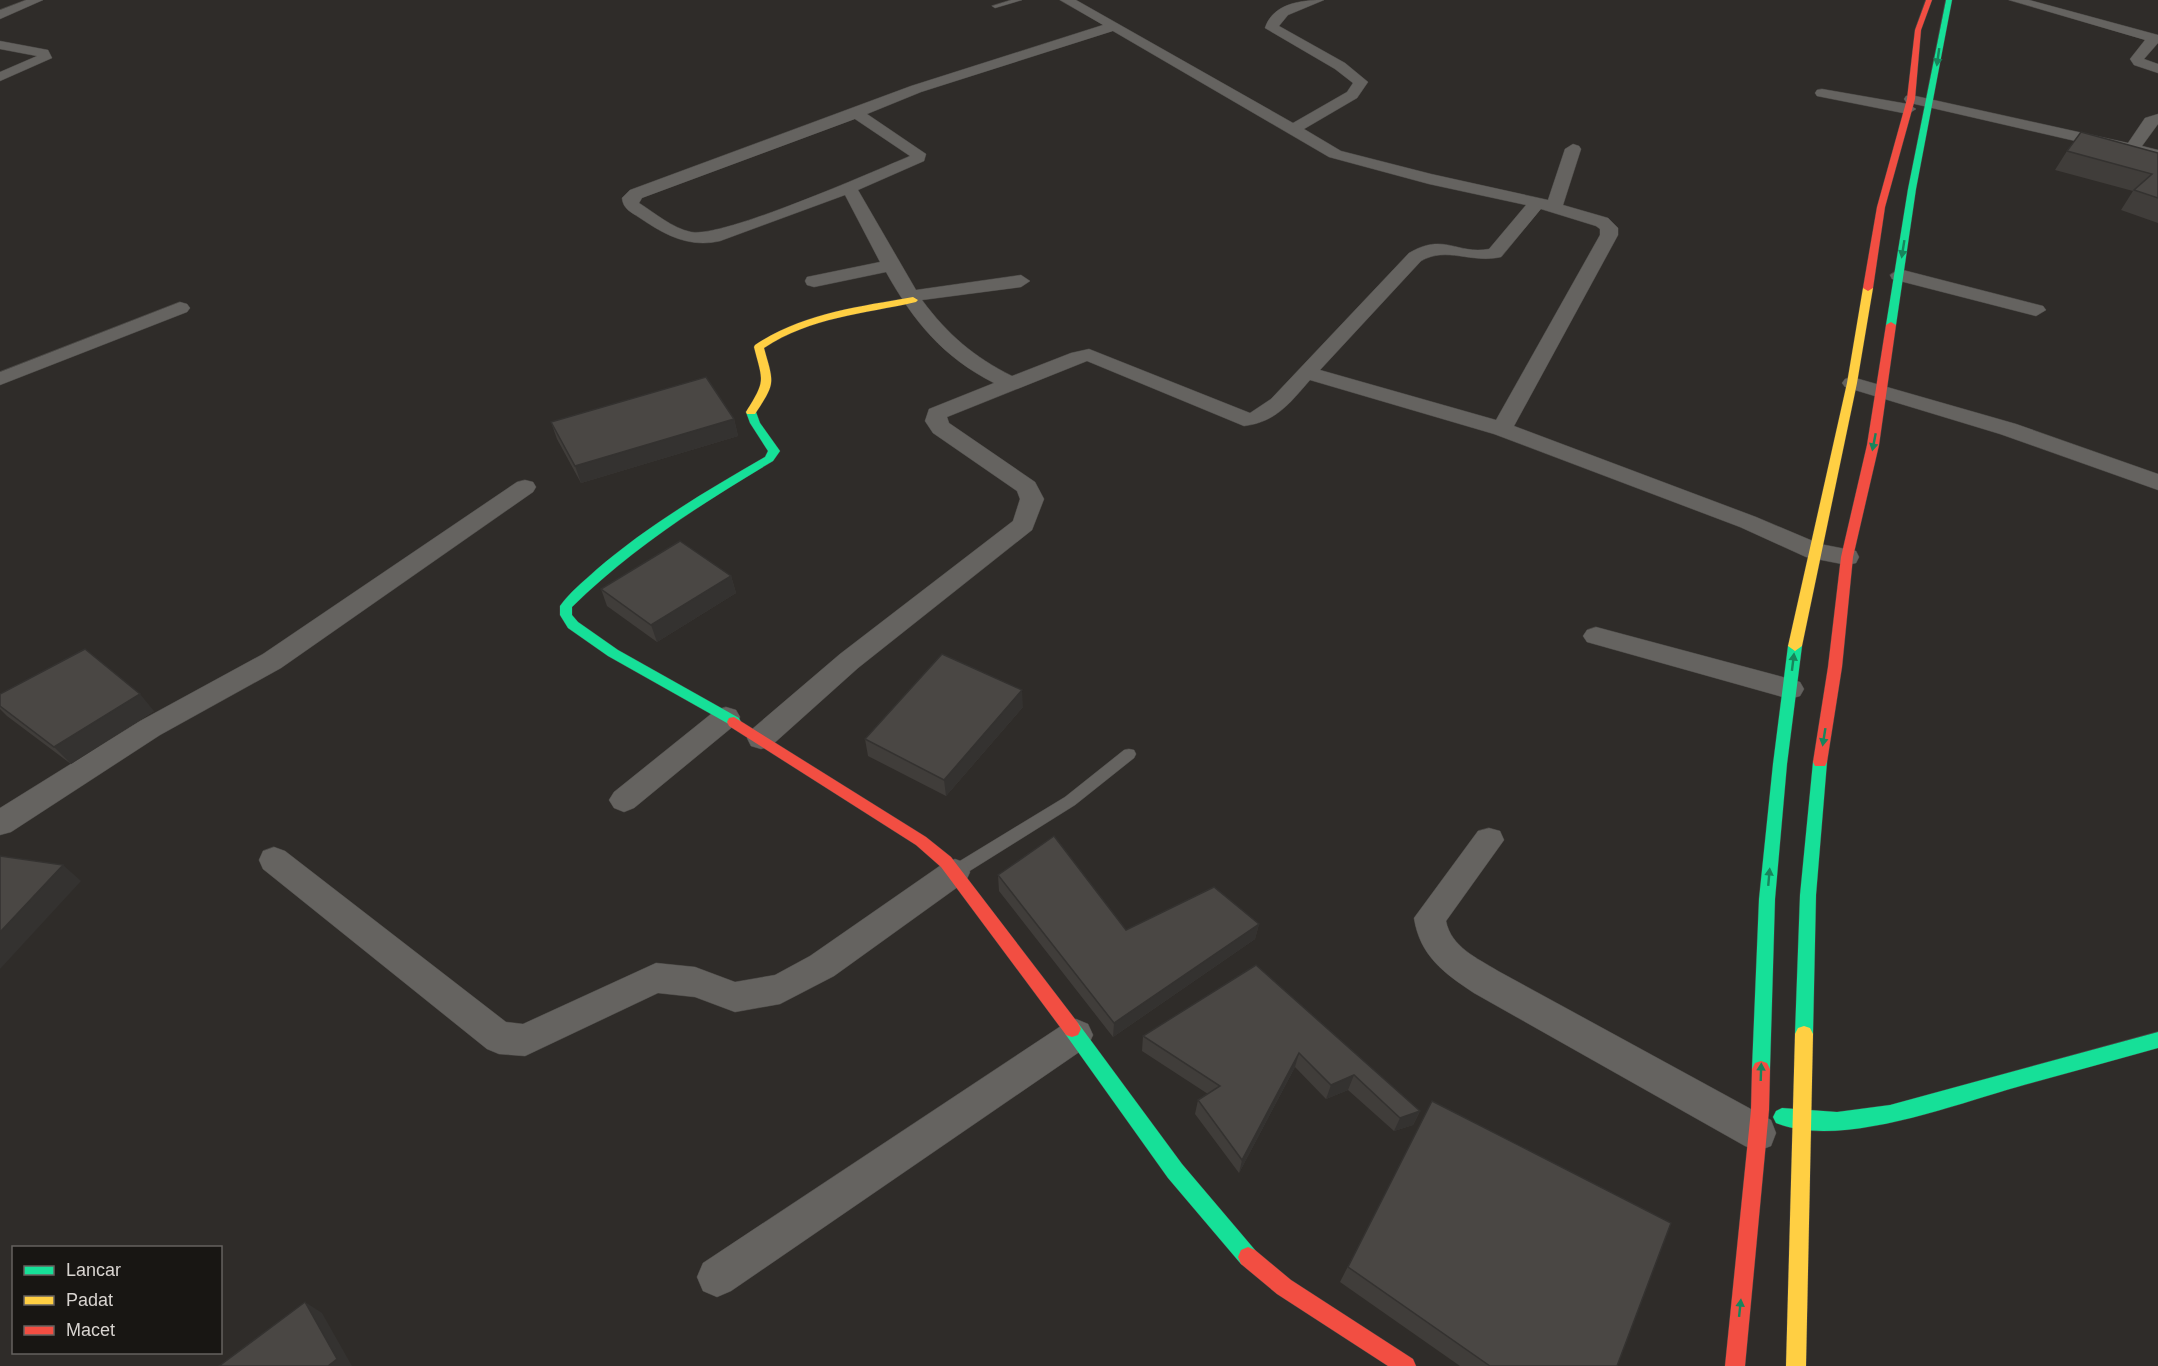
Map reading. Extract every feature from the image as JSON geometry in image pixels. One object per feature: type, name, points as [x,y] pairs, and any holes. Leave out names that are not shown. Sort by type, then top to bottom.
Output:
[{"type":"main road","points":[[1735,1366],[1759,1122],[1767,899],[1794,653],[1852,383],[1881,207],[1910,104],[1918,30],[1929,0]]},
{"type":"main road","points":[[1796,1366],[1808,895],[1815,805],[1836,667],[1847,557],[1882,392],[1912,189],[1931,102],[1949,0]]},
{"type":"main road","points":[[912,298],[801,324],[767,338],[759,347],[758,354],[767,373],[767,386],[752,411],[755,423],[774,451],[769,459],[672,515],[635,542],[607,564],[566,606],[566,615],[573,625],[613,653],[761,738],[921,841],[955,872],[1175,1171],[1254,1264],[1406,1366]]},
{"type":"main road","points":[[1759,1122],[1835,1123],[1894,1114],[2158,1040]]},
{"type":"street","points":[[0,15],[37,0]]},
{"type":"street","points":[[1065,0],[1114,26],[1321,147],[1355,161],[1546,205],[1602,222],[1609,228],[1609,235],[1502,429]]},
{"type":"street","points":[[1292,130],[1352,95],[1361,82],[1340,66],[1272,28],[1275,20],[1285,11],[1318,0]]},
{"type":"street","points":[[2015,0],[2040,3],[2103,24],[2156,38],[2137,59],[2139,63],[2158,69]]},
{"type":"street","points":[[2086,34],[2103,24]]},
{"type":"street","points":[[857,114],[918,154],[918,158],[849,188],[714,237],[698,240],[686,239],[631,205],[630,198],[857,114],[933,83],[1114,26]]},
{"type":"street","points":[[0,45],[43,53],[45,58],[0,77]]},
{"type":"street","points":[[1822,93],[1910,104],[1931,102],[2158,155]]},
{"type":"street","points":[[2132,149],[2150,121],[2158,118]]},
{"type":"street","points":[[761,738],[849,661],[1024,525],[1032,499],[1028,487],[941,428],[936,422],[937,414],[1078,357],[1089,355],[1244,420],[1257,420],[1268,414],[1415,257],[1427,248],[1486,256],[1495,254],[1546,205],[1573,149]]},
{"type":"street","points":[[849,188],[912,298],[960,355],[1011,384]]},
{"type":"street","points":[[814,281],[892,265]]},
{"type":"street","points":[[1899,275],[2036,310]]},
{"type":"street","points":[[912,298],[1021,281]]},
{"type":"street","points":[[0,379],[180,308]]},
{"type":"street","points":[[1306,372],[1502,429],[1748,522],[1815,551],[1847,557]]},
{"type":"street","points":[[1852,383],[2018,433],[2156,479]]},
{"type":"street","points":[[0,823],[150,728],[272,661],[525,487]]},
{"type":"street","points":[[1596,636],[1790,689]]},
{"type":"street","points":[[624,801],[726,717]]},
{"type":"street","points":[[1489,840],[1430,918],[1432,936],[1446,954],[1486,982],[1759,1122]]},
{"type":"street","points":[[274,860],[499,1038],[525,1040],[556,1028],[656,978],[695,982],[735,997],[780,989],[822,966],[955,872]]},
{"type":"street","points":[[717,1277],[1076,1035]]},
{"type":"lane","points":[[995,6],[1019,0]]},
{"type":"lane","points":[[955,872],[1070,801],[1129,754]]},
{"type":"building","points":[[2081,132],[2158,153],[2158,198],[2134,190],[2152,174],[2067,151]]},
{"type":"building","points":[[706,377],[734,419],[575,466],[551,422]]},
{"type":"building","points":[[680,541],[731,576],[651,625],[601,589]]},
{"type":"building","points":[[85,649],[140,694],[54,747],[0,706],[0,694]]},
{"type":"building","points":[[942,654],[1022,690],[944,780],[865,739]]},
{"type":"building","points":[[1054,836],[1126,930],[1214,887],[1259,924],[1114,1023],[998,875]]},
{"type":"building","points":[[0,856],[63,865],[0,932]]},
{"type":"building","points":[[1256,965],[1420,1111],[1400,1118],[1354,1075],[1331,1085],[1299,1053],[1242,1160],[1198,1100],[1220,1086],[1143,1036]]},
{"type":"building","points":[[1432,1101],[1671,1223],[1617,1366],[1490,1366],[1348,1267]]},
{"type":"building","points":[[305,1302],[337,1359],[328,1366],[219,1366]]},
{"type":"traffic: fast","points":[[1891,325],[1912,189],[1949,0]]},
{"type":"traffic: fast","points":[[734,722],[613,653],[573,625],[566,615],[566,606],[612,563],[662,525],[769,459],[774,451],[755,423],[751,412]]},
{"type":"traffic: fast","points":[[1761,1069],[1767,899],[1780,764],[1795,646]]},
{"type":"traffic: fast","points":[[1804,1034],[1808,895],[1820,762]]},
{"type":"traffic: fast","points":[[1072,1029],[1175,1171],[1248,1257]]},
{"type":"traffic: fast","points":[[1782,1117],[1810,1121],[1837,1121],[1890,1114],[2158,1040]]},
{"type":"traffic: slow","points":[[1795,646],[1852,383],[1868,288]]},
{"type":"traffic: slow","points":[[751,412],[764,392],[768,380],[759,347],[776,336],[813,320],[913,300]]},
{"type":"traffic: slow","points":[[1796,1366],[1804,1034]]},
{"type":"traffic: jam","points":[[1868,288],[1881,207],[1911,99],[1918,30],[1929,0]]},
{"type":"traffic: jam","points":[[1820,762],[1835,667],[1847,557],[1873,445],[1891,325]]},
{"type":"traffic: jam","points":[[734,722],[921,841],[946,862],[1072,1029]]},
{"type":"traffic: jam","points":[[1735,1366],[1760,1110],[1761,1069]]},
{"type":"traffic: jam","points":[[1248,1257],[1284,1287],[1406,1366]]}]
